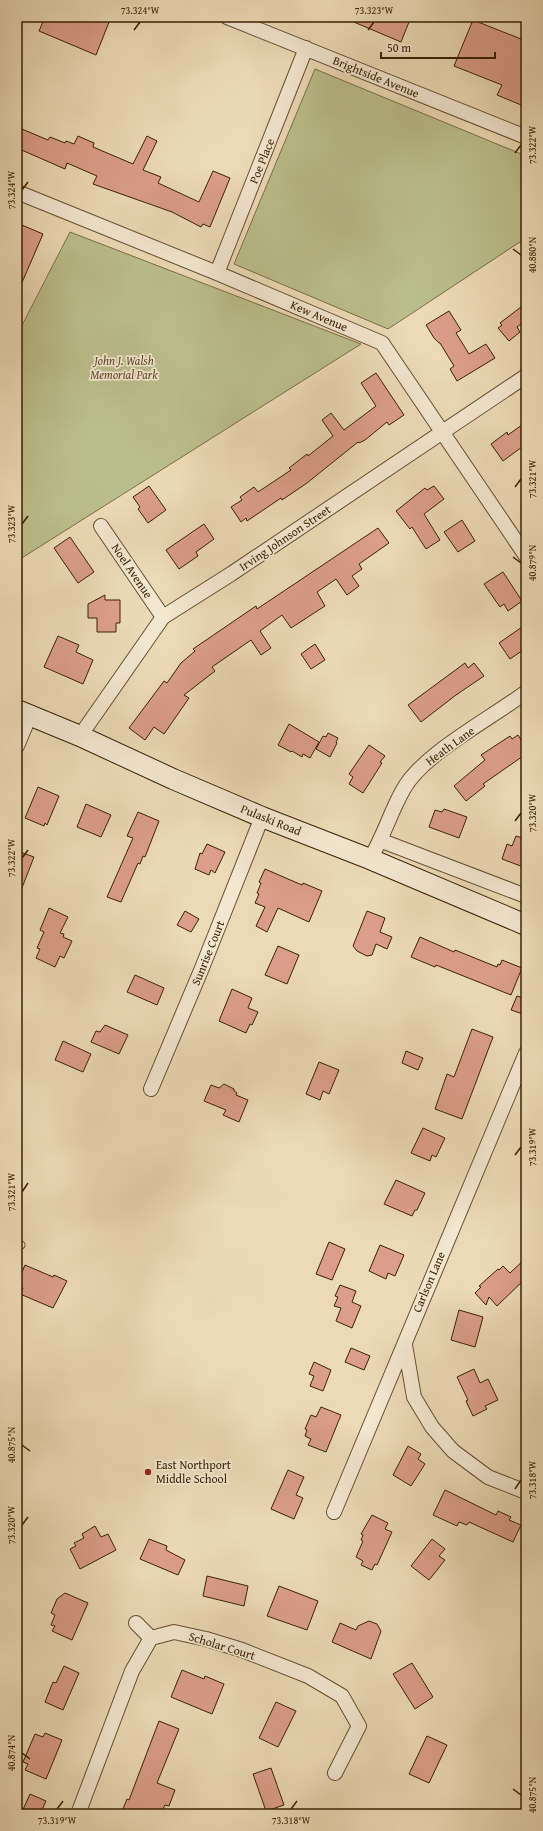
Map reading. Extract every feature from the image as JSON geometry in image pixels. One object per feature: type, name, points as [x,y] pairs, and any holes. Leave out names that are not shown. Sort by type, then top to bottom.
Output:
[{"type":"main road","name":"Pulaski Road","points":[[24,713],[80,736],[173,779],[262,817],[370,859],[526,925]]},
{"type":"street","name":"Brightside Avenue","points":[[227,17],[526,136]]},
{"type":"street","name":"Poe Place","points":[[217,273],[306,48]]},
{"type":"street","name":"Kew Avenue","points":[[17,192],[382,342],[526,556]]},
{"type":"street","name":"Irving Johnson Street","points":[[80,736],[163,617],[231,574],[526,376]]},
{"type":"street","name":"Noel Avenue","points":[[101,526],[163,617]]},
{"type":"street","name":"Heath Lane","points":[[370,859],[382,841],[403,789],[423,765],[525,695]]},
{"type":"street","points":[[17,746],[24,713]]},
{"type":"street","name":"Sunrise Court","points":[[151,1089],[202,968],[262,817]]},
{"type":"street","points":[[382,841],[526,896]]},
{"type":"street","name":"Carlson Lane","points":[[334,1512],[404,1345],[421,1300],[526,1053]]},
{"type":"street","points":[[404,1345],[414,1397],[432,1427],[453,1451],[488,1477],[526,1492]]},
{"type":"street","points":[[78,1814],[132,1671],[151,1638],[136,1623]]},
{"type":"street","name":"Scholar Court","points":[[151,1638],[174,1632],[206,1639],[242,1650],[308,1676],[342,1696],[359,1726],[335,1773]]},
{"type":"green space","points":[[315,69],[526,156],[526,238],[388,329],[234,264]]},
{"type":"green space","name":"John J. Walsh Memorial Park","points":[[70,232],[361,344],[17,561],[17,335]]},
{"type":"building","points":[[45,17],[111,17],[96,55],[39,31]]},
{"type":"building","points":[[342,17],[411,17],[401,42]]},
{"type":"building","points":[[473,20],[526,41],[526,107],[497,95],[502,85],[454,66]]},
{"type":"building","points":[[17,127],[48,140],[50,137],[65,143],[66,141],[74,144],[78,136],[94,143],[93,147],[133,164],[147,136],[157,141],[143,170],[161,177],[158,183],[199,202],[213,171],[230,178],[210,227],[203,224],[201,227],[172,212],[93,184],[97,176],[67,163],[65,169],[17,148]]},
{"type":"building","points":[[17,223],[43,234],[17,294]]},
{"type":"building","points":[[521,307],[526,313],[526,320],[517,327],[520,332],[509,341],[498,328],[502,325],[500,323]]},
{"type":"building","points":[[449,311],[461,330],[456,333],[469,354],[486,344],[495,358],[457,381],[450,369],[454,366],[440,343],[434,338],[426,325]]},
{"type":"building","points":[[376,373],[404,415],[389,425],[387,422],[365,440],[359,443],[358,442],[307,483],[282,500],[281,498],[247,521],[246,518],[241,522],[231,507],[242,500],[240,497],[254,487],[258,492],[291,470],[289,468],[307,454],[308,456],[333,436],[322,420],[331,413],[344,430],[376,406],[361,383]]},
{"type":"building","points":[[526,422],[526,444],[503,461],[491,444],[507,432],[508,435]]},
{"type":"building","points":[[149,486],[166,510],[148,523],[138,509],[140,507],[133,497]]},
{"type":"building","points":[[434,486],[444,499],[424,514],[440,540],[426,549],[412,527],[410,529],[396,511],[425,488],[427,490]]},
{"type":"building","points":[[462,520],[475,541],[458,552],[444,532]]},
{"type":"building","points":[[204,524],[214,539],[196,552],[198,556],[179,569],[166,550]]},
{"type":"building","points":[[378,528],[389,543],[359,564],[362,569],[352,576],[359,586],[347,595],[336,579],[317,592],[325,606],[291,628],[282,615],[260,631],[271,648],[261,655],[251,640],[212,667],[215,671],[184,695],[189,698],[164,734],[154,727],[145,740],[129,728],[164,681],[167,683],[181,663],[195,651],[193,649],[256,606],[257,609]]},
{"type":"building","points":[[70,537],[94,572],[78,583],[54,548]]},
{"type":"building","points":[[503,572],[522,601],[508,611],[504,604],[500,607],[484,584]]},
{"type":"building","points":[[105,595],[105,600],[120,600],[120,623],[116,623],[116,632],[97,632],[97,618],[88,618],[88,604]]},
{"type":"building","points":[[522,627],[526,634],[526,648],[510,659],[499,643]]},
{"type":"building","points":[[58,636],[79,645],[76,652],[93,660],[83,684],[44,667]]},
{"type":"building","points":[[315,644],[325,660],[311,669],[301,654]]},
{"type":"building","points":[[465,663],[468,668],[474,663],[484,676],[421,722],[408,705]]},
{"type":"building","points":[[289,724],[319,742],[310,758],[303,754],[302,757],[278,745]]},
{"type":"building","points":[[328,733],[338,738],[330,757],[316,749],[323,736],[326,737]]},
{"type":"building","points":[[518,735],[526,747],[526,754],[483,784],[485,786],[466,801],[454,786],[485,760],[481,755],[510,736],[512,739]]},
{"type":"building","points":[[369,745],[385,756],[380,762],[382,763],[363,793],[349,784],[353,777],[349,774]]},
{"type":"building","points":[[38,787],[59,796],[47,825],[45,823],[44,826],[25,818]]},
{"type":"building","points":[[86,804],[111,815],[101,837],[77,827]]},
{"type":"building","points":[[444,809],[467,817],[459,838],[429,827],[435,810],[442,812]]},
{"type":"building","points":[[138,812],[159,821],[145,857],[143,856],[140,864],[138,863],[121,902],[107,897],[133,838],[127,836]]},
{"type":"building","points":[[516,836],[526,839],[526,868],[502,859],[507,844],[512,846]]},
{"type":"building","points":[[207,844],[225,852],[215,873],[211,870],[209,875],[195,869],[200,853],[202,854]]},
{"type":"building","points":[[17,851],[34,857],[18,898],[17,898]]},
{"type":"building","points":[[265,869],[302,885],[303,883],[322,891],[309,922],[278,908],[267,932],[256,926],[265,907],[255,903],[259,894],[257,893],[261,883],[259,882]]},
{"type":"building","points":[[49,908],[68,917],[60,933],[64,934],[63,937],[72,941],[64,958],[60,956],[55,967],[36,958],[40,949],[37,948],[44,932],[40,930]]},
{"type":"building","points":[[185,911],[199,919],[191,932],[177,925]]},
{"type":"building","points":[[367,911],[385,918],[380,932],[392,937],[387,949],[376,944],[372,955],[367,956],[357,951],[353,946]]},
{"type":"building","points":[[420,937],[454,952],[455,950],[497,967],[498,964],[500,965],[502,960],[522,968],[511,995],[436,965],[435,967],[411,957]]},
{"type":"building","points":[[278,946],[299,955],[287,984],[265,975]]},
{"type":"building","points":[[135,975],[164,988],[157,1005],[127,992]]},
{"type":"building","points":[[232,989],[252,998],[248,1008],[258,1012],[252,1025],[250,1024],[246,1033],[219,1021]]},
{"type":"building","points":[[517,996],[526,999],[526,1015],[511,1010]]},
{"type":"building","points":[[105,1025],[128,1035],[119,1054],[91,1042],[96,1031],[100,1032]]},
{"type":"building","points":[[472,1029],[493,1037],[462,1119],[435,1109],[447,1074],[454,1077]]},
{"type":"building","points":[[63,1041],[91,1054],[83,1072],[55,1060]]},
{"type":"building","points":[[406,1051],[423,1058],[418,1070],[402,1063]]},
{"type":"building","points":[[319,1062],[339,1070],[329,1094],[323,1091],[320,1100],[306,1094]]},
{"type":"building","points":[[224,1084],[234,1089],[237,1093],[236,1095],[248,1100],[239,1122],[223,1115],[226,1110],[204,1101],[211,1085],[219,1088]]},
{"type":"building","points":[[423,1128],[445,1138],[436,1157],[432,1155],[430,1161],[411,1153]]},
{"type":"building","points":[[396,1180],[425,1193],[417,1210],[415,1210],[412,1216],[384,1204]]},
{"type":"building","points":[[329,1242],[345,1249],[332,1280],[316,1274]]},
{"type":"building","points":[[380,1245],[404,1255],[395,1276],[388,1273],[386,1279],[369,1271]]},
{"type":"building","points":[[526,1258],[526,1278],[497,1306],[489,1297],[486,1305],[475,1293],[481,1287],[479,1286],[498,1269],[499,1270],[503,1266],[510,1273]]},
{"type":"building","points":[[25,1265],[53,1277],[54,1275],[67,1281],[53,1308],[20,1294],[23,1288],[17,1284]]},
{"type":"building","points":[[340,1285],[356,1291],[352,1302],[361,1306],[352,1328],[336,1321],[341,1308],[334,1306],[338,1297],[335,1296]]},
{"type":"building","points":[[459,1310],[483,1317],[475,1347],[451,1340]]},
{"type":"building","points":[[351,1348],[370,1356],[364,1370],[345,1362]]},
{"type":"building","points":[[314,1362],[331,1370],[323,1391],[310,1386],[314,1376],[309,1374]]},
{"type":"building","points":[[474,1369],[480,1383],[488,1379],[498,1400],[485,1406],[487,1409],[473,1416],[466,1401],[468,1400],[457,1377]]},
{"type":"building","points":[[321,1407],[341,1415],[326,1452],[308,1445],[311,1439],[305,1436],[307,1430],[305,1429],[311,1415],[316,1417]]},
{"type":"building","points":[[408,1446],[421,1454],[418,1459],[425,1464],[411,1486],[393,1475]]},
{"type":"building","points":[[288,1470],[304,1477],[296,1495],[303,1498],[294,1519],[271,1509]]},
{"type":"building","points":[[445,1490],[496,1515],[498,1511],[511,1517],[509,1520],[521,1525],[513,1542],[469,1522],[467,1525],[459,1522],[457,1526],[433,1515]]},
{"type":"building","points":[[372,1515],[388,1523],[385,1529],[392,1532],[377,1565],[375,1564],[372,1570],[361,1565],[363,1561],[356,1557],[363,1541],[361,1540],[363,1535],[361,1534]]},
{"type":"building","points":[[95,1526],[101,1537],[108,1534],[116,1550],[80,1569],[70,1549],[76,1546],[74,1543],[84,1538],[82,1534]]},
{"type":"building","points":[[149,1539],[167,1546],[166,1550],[185,1560],[178,1575],[140,1559]]},
{"type":"building","points":[[432,1539],[445,1549],[439,1556],[445,1560],[429,1580],[411,1566]]},
{"type":"building","points":[[207,1576],[248,1586],[244,1606],[203,1596]]},
{"type":"building","points":[[279,1586],[318,1601],[307,1630],[267,1616]]},
{"type":"building","points":[[65,1593],[88,1603],[72,1640],[52,1631],[55,1626],[51,1625],[55,1615],[51,1613],[57,1599]]},
{"type":"building","points":[[369,1621],[377,1624],[381,1631],[371,1659],[332,1642],[340,1623],[356,1630],[358,1626]]},
{"type":"building","points":[[412,1663],[433,1697],[415,1709],[393,1674]]},
{"type":"building","points":[[64,1666],[79,1673],[63,1710],[45,1702],[53,1682],[56,1683]]},
{"type":"building","points":[[182,1670],[204,1679],[205,1676],[224,1684],[212,1714],[171,1697]]},
{"type":"building","points":[[276,1702],[296,1711],[278,1747],[259,1738]]},
{"type":"building","points":[[159,1721],[179,1729],[157,1783],[175,1790],[169,1806],[165,1805],[162,1811],[158,1809],[156,1814],[121,1814],[127,1799],[129,1800]]},
{"type":"building","points":[[45,1733],[62,1740],[46,1779],[25,1770],[28,1764],[23,1762],[35,1734],[43,1737]]},
{"type":"building","points":[[427,1736],[447,1745],[429,1783],[409,1774]]},
{"type":"building","points":[[271,1768],[284,1805],[266,1811],[253,1774]]},
{"type":"building","points":[[30,1794],[46,1801],[40,1814],[21,1814]]},
{"type":"place","name":"East Northport Middle School","points":[[148,1472]]}]
